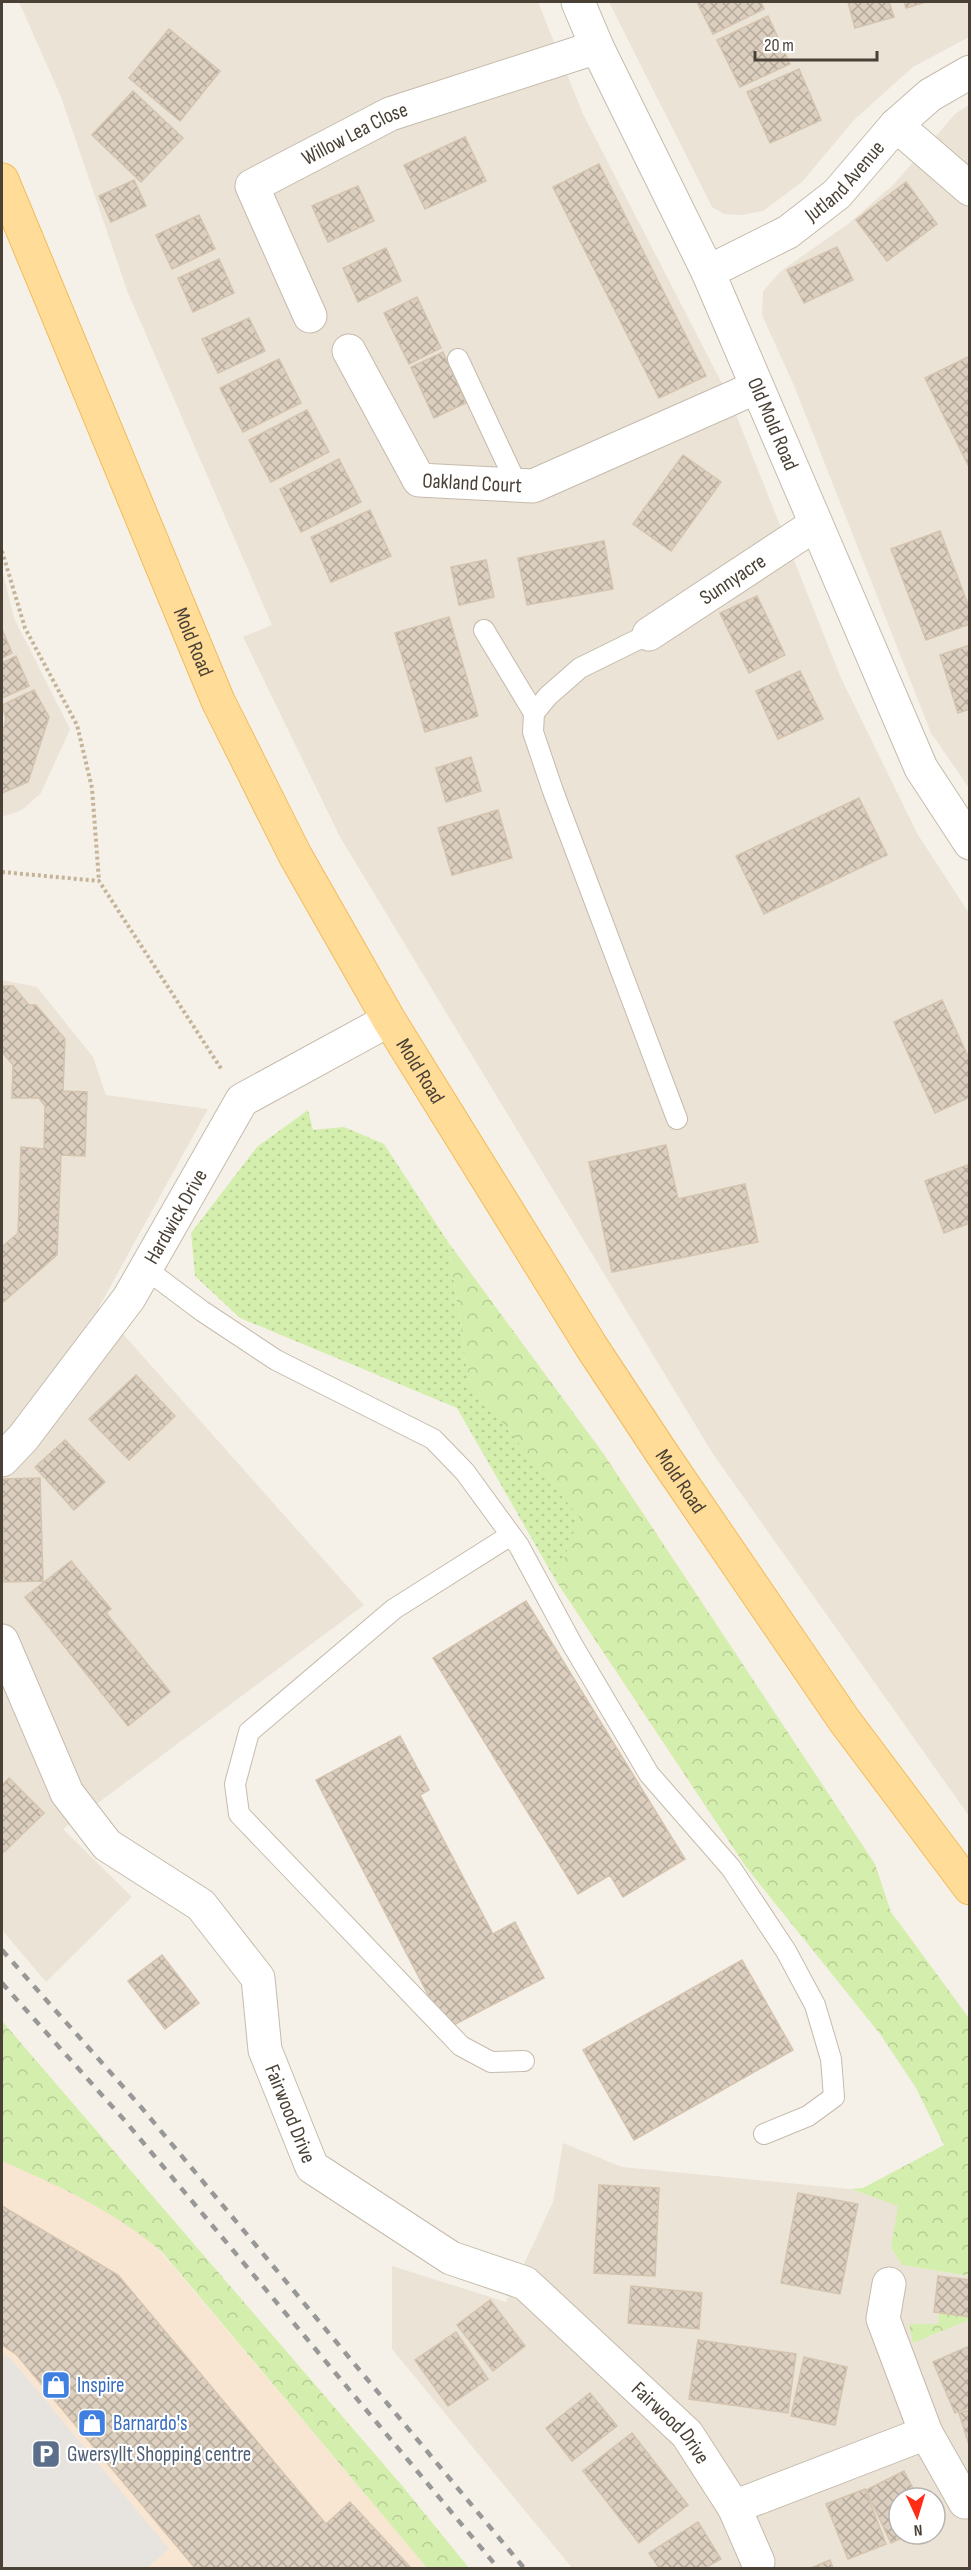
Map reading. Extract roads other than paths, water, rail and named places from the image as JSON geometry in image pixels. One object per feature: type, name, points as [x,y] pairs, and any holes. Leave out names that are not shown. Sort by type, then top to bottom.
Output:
[{"type":"main road","name":"Mold Road","points":[[2,180],[218,701],[295,855],[389,1020],[591,1346],[844,1720],[969,1888]]},
{"type":"street","name":"Old Mold Road","points":[[578,2],[597,47],[708,272],[921,768],[969,843]]},
{"type":"street","name":"Willow Lea Close","points":[[310,316],[252,186],[390,114],[597,47]]},
{"type":"street","name":"Jutland Avenue","points":[[708,272],[788,232],[829,200],[896,125],[930,95],[969,72]]},
{"type":"street","points":[[896,125],[969,189]]},
{"type":"street","name":"Oakland Court","points":[[349,351],[419,480],[533,486],[757,387]]},
{"type":"street","name":"Sunnyacre","points":[[649,634],[816,524]]},
{"type":"street","name":"Hardwick Drive","points":[[2,1460],[23,1438],[129,1298],[242,1100],[389,1020]]},
{"type":"street","name":"Fairwood Drive","points":[[2,1641],[67,1793],[107,1845],[201,1905],[258,1978],[265,2050],[312,2167],[452,2258],[525,2283],[687,2434],[734,2507],[758,2562]]},
{"type":"street","points":[[889,2284],[883,2319],[926,2433],[965,2502]]},
{"type":"street","points":[[734,2507],[926,2433]]},
{"type":"lane","points":[[458,359],[517,485]]},
{"type":"lane","points":[[484,630],[534,712],[533,732],[553,791],[677,1119]]},
{"type":"lane","points":[[534,712],[548,696],[580,668],[649,634]]},
{"type":"lane","points":[[146,1269],[202,1311],[276,1359],[433,1439],[465,1472],[519,1546],[572,1644],[649,1774],[731,1868],[753,1897],[786,1951],[814,2005],[831,2059],[834,2097],[808,2116],[764,2134]]},
{"type":"lane","points":[[510,1534],[394,1609],[249,1732],[235,1784],[238,1814],[461,2046],[491,2062],[524,2061]]},
{"type":"railway","points":[[2,1950],[141,2107],[524,2568]]},
{"type":"railway","points":[[2,1983],[126,2122],[498,2568]]},
{"type":"place","name":"Inspire","points":[[56,2385]]},
{"type":"place","name":"Barnardo's","points":[[92,2423]]},
{"type":"place","name":"Gwersyllt Shopping centre","points":[[46,2454]]}]
